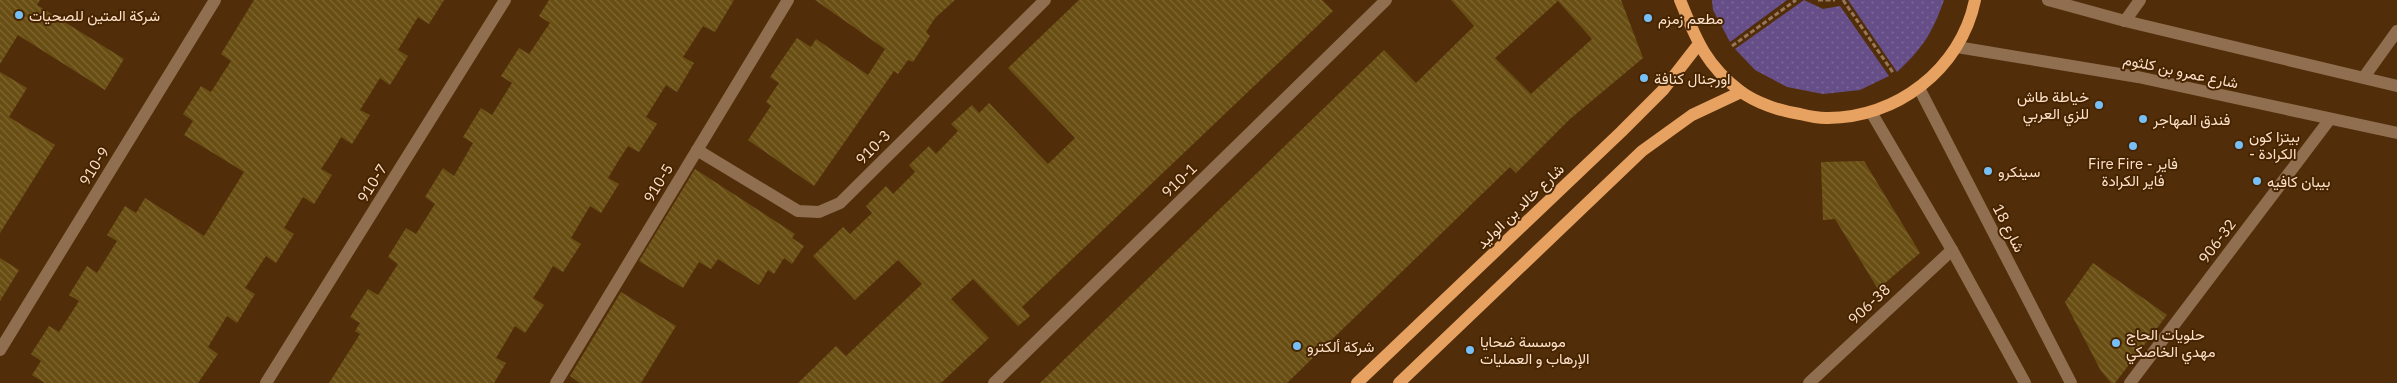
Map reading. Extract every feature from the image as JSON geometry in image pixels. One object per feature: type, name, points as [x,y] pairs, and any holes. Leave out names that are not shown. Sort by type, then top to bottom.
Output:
[{"type":"main road","points":[[1680,0],[1698,45],[1717,71],[1741,92],[1782,111],[1826,118],[1871,112],[1896,103],[1918,88],[1939,70],[1957,48],[1972,16],[1975,0]]},
{"type":"main road","name":"شارع خالد بن الوليد","points":[[1357,383],[1628,125],[1663,90],[1698,45]]},
{"type":"main road","points":[[1398,383],[1642,151],[1692,115],[1741,92]]},
{"type":"street","name":"910-9","points":[[0,350],[215,0]]},
{"type":"street","name":"910-7","points":[[266,383],[505,0]]},
{"type":"street","name":"910-5","points":[[556,383],[788,0]]},
{"type":"street","name":"910-3","points":[[697,150],[798,211],[819,212],[840,203],[1045,0]]},
{"type":"street","name":"910-1","points":[[994,383],[1386,0]]},
{"type":"street","points":[[2048,0],[2125,21],[2397,86]]},
{"type":"street","points":[[2125,21],[2140,0]]},
{"type":"street","points":[[2364,77],[2397,31]]},
{"type":"street","name":"شارع عمرو بن كلثوم","points":[[1957,48],[2138,77],[2397,133]]},
{"type":"street","name":"شارع 18","points":[[1918,88],[2071,383]]},
{"type":"street","points":[[1871,112],[1952,250],[2025,383]]},
{"type":"street","name":"906-32","points":[[2130,383],[2330,119]]},
{"type":"street","name":"906-38","points":[[1809,383],[1952,250]]},
{"type":"path","points":[[1732,46],[1796,0]]},
{"type":"path","points":[[1818,0],[1835,0]]},
{"type":"path","points":[[1842,0],[1894,74]]},
{"type":"shaded area","points":[[1712,0],[1787,0],[1730,42],[1713,10]]},
{"type":"shaded area","points":[[1804,0],[1823,9],[1840,6],[1889,76],[1860,90],[1823,94],[1787,87],[1755,70],[1735,49]]},
{"type":"shaded area","points":[[1848,0],[1944,0],[1936,22],[1926,39],[1897,72]]},
{"type":"building","points":[[0,0],[40,0],[37,5],[124,59],[105,90],[18,35],[0,64]]},
{"type":"building","points":[[254,0],[444,0],[429,24],[418,17],[398,50],[408,56],[390,85],[380,78],[360,110],[370,115],[352,144],[341,137],[321,169],[332,175],[314,204],[303,197],[284,228],[294,234],[276,263],[266,256],[245,288],[255,294],[237,323],[227,316],[208,347],[218,354],[198,383],[45,383],[32,375],[41,361],[31,354],[49,326],[59,332],[79,301],[69,295],[87,266],[97,273],[117,241],[107,235],[125,206],[136,213],[145,198],[204,236],[244,172],[184,135],[193,121],[183,114],[201,86],[211,92],[231,61],[221,54]]},
{"type":"building","points":[[549,0],[734,0],[715,32],[703,26],[683,57],[694,63],[677,92],[666,85],[646,117],[657,124],[639,152],[628,146],[617,163],[608,178],[619,184],[601,213],[590,206],[571,238],[581,244],[563,272],[553,266],[533,298],[544,305],[525,333],[515,326],[496,358],[506,363],[494,383],[329,383],[360,334],[355,331],[360,323],[350,317],[368,289],[378,295],[398,264],[388,257],[406,228],[416,234],[435,204],[425,197],[443,168],[454,176],[473,143],[463,137],[481,108],[492,115],[512,83],[501,76],[519,48],[529,54],[550,23],[539,16]]},
{"type":"building","points":[[815,0],[955,0],[935,18],[926,32],[930,36],[913,62],[908,60],[898,74],[894,71],[814,186],[748,140],[771,106],[766,102],[779,83],[770,77],[797,38],[811,47],[816,39],[868,75],[885,49]]},
{"type":"building","points":[[1079,0],[1322,0],[1333,11],[1022,307],[1030,316],[1018,326],[973,279],[951,299],[989,338],[941,383],[798,383],[836,346],[846,356],[922,284],[898,260],[855,300],[813,256],[843,227],[850,234],[872,213],[866,206],[886,186],[893,194],[915,172],[909,165],[929,146],[936,154],[958,131],[951,124],[972,105],[979,113],[989,103],[1048,164],[1075,138],[1008,68]]},
{"type":"building","points":[[1451,0],[1621,0],[1643,58],[1570,119],[1516,173],[1510,167],[1287,383],[1040,383],[1384,50],[1416,83],[1474,26]],"holes":[[[1558,1],[1592,39],[1531,94],[1495,58]]]},
{"type":"building","points":[[0,72],[27,88],[9,117],[55,145],[0,233]]},
{"type":"building","points":[[1864,161],[1920,253],[1878,289],[1835,219],[1823,220],[1821,162]]},
{"type":"building","points":[[695,169],[795,234],[792,238],[804,246],[792,264],[784,258],[774,274],[768,270],[759,285],[718,259],[711,269],[699,262],[683,288],[639,261]]},
{"type":"building","points":[[0,258],[19,270],[0,301]]},
{"type":"building","name":"حلويات الحاج مهدي الخاصكي","points":[[2093,263],[2167,315],[2115,383],[2111,383],[2101,371],[2065,302]]},
{"type":"building","points":[[621,292],[676,326],[641,383],[580,383],[570,376]]},
{"type":"place","name":"شركة المتين للصحيات","points":[[19,15]]},
{"type":"place","name":"مطعم زمزم","points":[[1648,18]]},
{"type":"place","name":"اورجنال كنافة","points":[[1644,78]]},
{"type":"place","name":"خياطة طاش للزي العربي","points":[[2099,105]]},
{"type":"place","name":"فندق المهاجر","points":[[2143,119]]},
{"type":"place","name":"بيتزا كون - الكرادة","points":[[2239,145]]},
{"type":"place","name":"Fire Fire - فاير فاير الكرادة","points":[[2133,146]]},
{"type":"place","name":"سينكرو","points":[[1988,171]]},
{"type":"place","name":"بيبان كافيه","points":[[2257,181]]},
{"type":"place","name":"حلويات الحاج مهدي الخاصكي","points":[[2116,343]]},
{"type":"place","name":"شركة ألكترو","points":[[1297,346]]},
{"type":"place","name":"موسسة ضحايا الإرهاب و العمليات","points":[[1470,350]]}]
